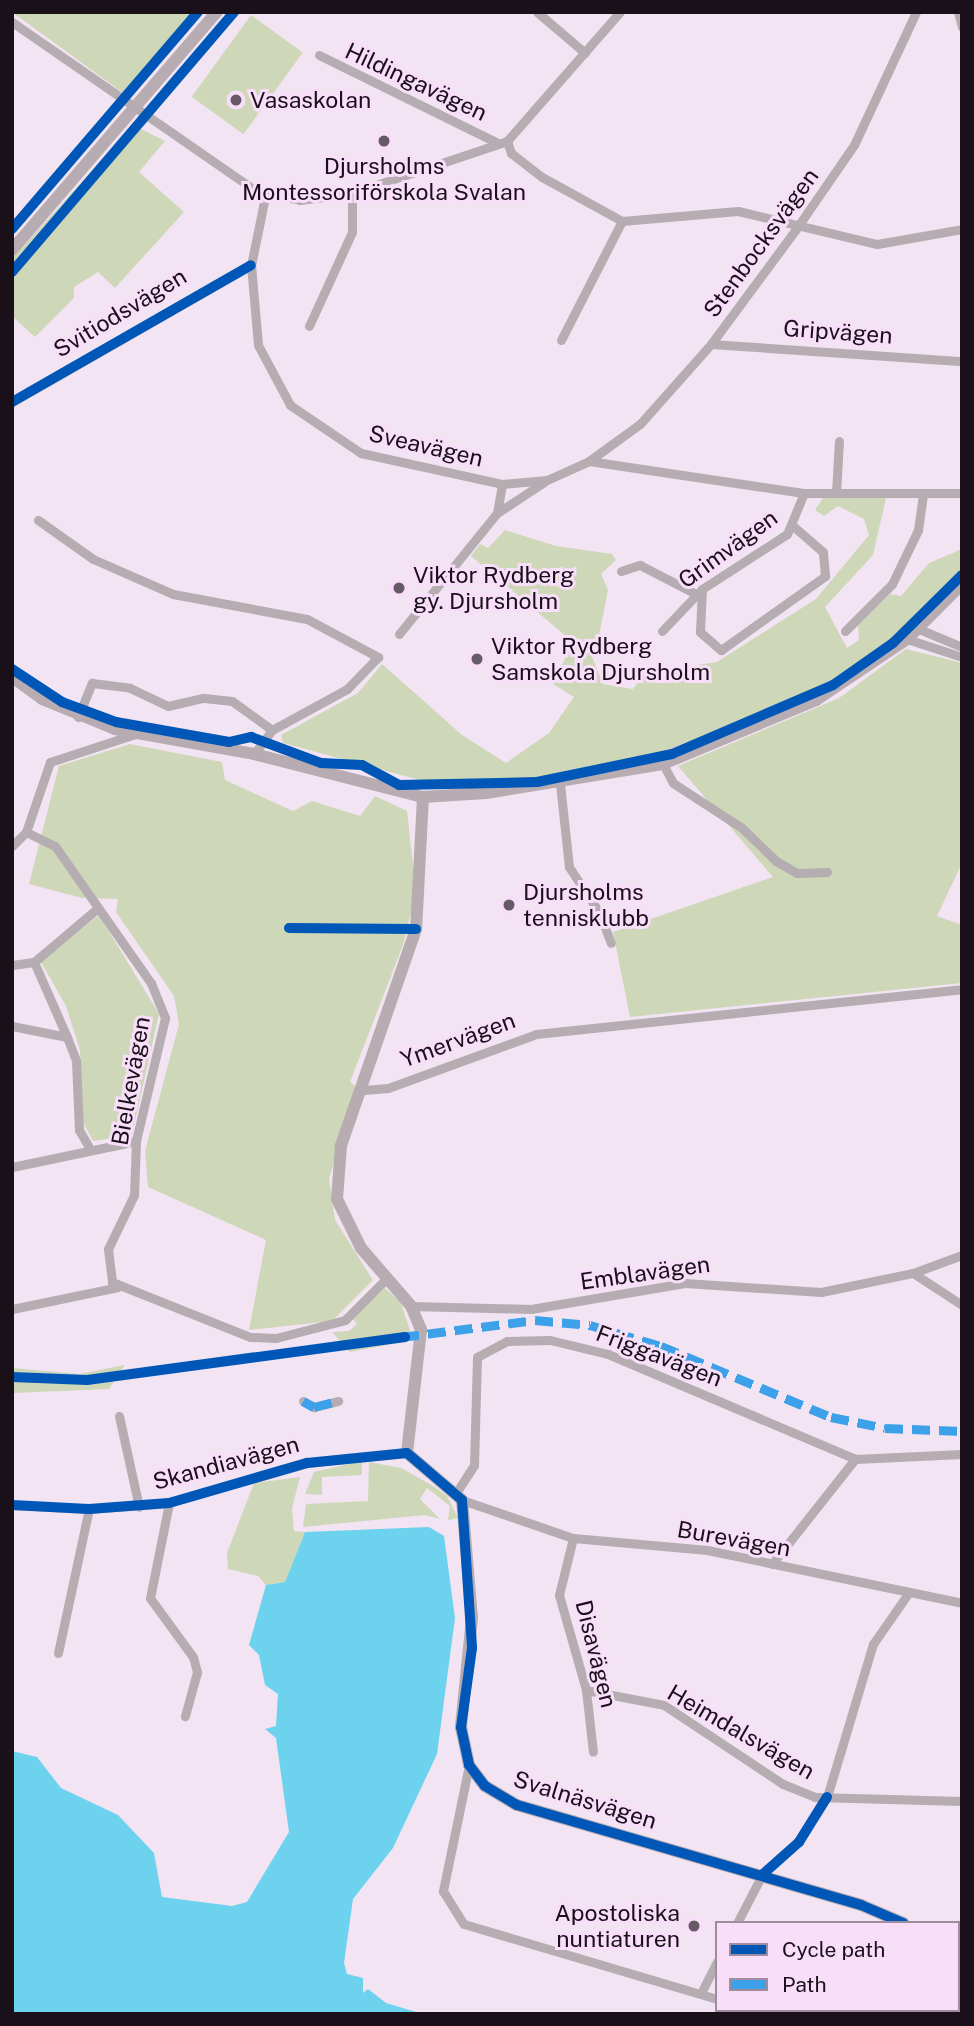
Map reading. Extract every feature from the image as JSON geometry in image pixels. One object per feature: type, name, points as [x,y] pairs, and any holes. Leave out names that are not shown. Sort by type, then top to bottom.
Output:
[{"type":"street","points":[[12,250],[138,109],[217,12]]},
{"type":"street","points":[[537,12],[585,52]]},
{"type":"street","points":[[502,142],[620,12]]},
{"type":"street","name":"Stenbocksvägen","points":[[589,461],[640,424],[711,344],[796,229],[854,145],[916,12]]},
{"type":"street","points":[[958,12],[962,27]]},
{"type":"street","points":[[12,22],[260,193]]},
{"type":"street","name":"Hildingavägen","points":[[319,55],[502,142],[511,153],[542,177],[622,221]]},
{"type":"street","name":"Hildingavägen","points":[[260,193],[300,200],[352,193],[502,142]]},
{"type":"street","name":"Sveavägen","points":[[260,193],[268,206],[251,265],[258,345],[290,405],[361,453],[502,484],[547,480],[589,461]]},
{"type":"street","points":[[309,326],[352,232],[352,193]]},
{"type":"street","points":[[561,340],[622,221],[738,211],[796,229],[877,244],[962,229]]},
{"type":"street","name":"Svitiodsvägen","points":[[12,402],[251,265]]},
{"type":"street","name":"Gripvägen","points":[[711,344],[962,361]]},
{"type":"street","points":[[836,493],[839,441]]},
{"type":"street","points":[[589,461],[804,492],[962,493]]},
{"type":"street","points":[[399,634],[497,513],[547,480]]},
{"type":"street","points":[[497,513],[502,484]]},
{"type":"street","name":"Grimvägen","points":[[662,631],[699,592],[794,527],[804,492]]},
{"type":"street","points":[[845,631],[892,584],[919,530],[923,493]]},
{"type":"street","points":[[38,520],[93,559],[173,594],[307,619],[378,657],[347,689],[272,730],[254,754]]},
{"type":"street","points":[[621,571],[640,565],[699,592],[700,632],[721,650],[825,576],[822,552],[794,527]]},
{"type":"street","points":[[12,677],[78,717],[136,734],[254,754],[423,797],[559,784],[663,764],[816,700],[907,639],[962,584]]},
{"type":"street","points":[[919,629],[962,647]]},
{"type":"street","points":[[907,639],[962,657]]},
{"type":"street","points":[[78,717],[92,682],[130,688],[168,706],[204,698],[232,701],[272,730]]},
{"type":"street","points":[[12,846],[26,832],[50,762],[136,734]]},
{"type":"street","points":[[663,764],[673,783],[742,828],[776,861],[797,873],[827,872]]},
{"type":"street","points":[[559,784],[569,867],[600,912],[611,943]]},
{"type":"street","points":[[423,797],[416,929],[364,1090],[341,1146],[337,1199],[361,1248],[411,1306],[422,1343],[407,1453],[459,1497],[472,1618],[461,1727],[469,1765],[443,1891],[464,1924],[715,1998]]},
{"type":"street","name":"Bielkevägen","points":[[26,832],[55,846],[150,983],[166,1018],[136,1140],[134,1195],[105,1264],[118,1287]]},
{"type":"street","points":[[12,965],[34,962],[98,908]]},
{"type":"street","points":[[34,962],[76,1061],[79,1130],[90,1149]]},
{"type":"street","name":"Ymervägen","points":[[364,1090],[388,1088],[536,1034],[962,989]]},
{"type":"street","points":[[12,1026],[67,1037]]},
{"type":"street","points":[[12,1167],[136,1140]]},
{"type":"street","name":"Emblavägen","points":[[411,1306],[531,1309],[685,1283],[821,1292],[913,1273],[962,1255]]},
{"type":"street","points":[[913,1273],[927,1288],[962,1305]]},
{"type":"street","points":[[12,1309],[118,1287],[250,1337],[276,1338],[345,1320],[387,1278]]},
{"type":"street","name":"Friggavägen","points":[[459,1497],[474,1465],[477,1357],[507,1341],[550,1340],[608,1354],[855,1459],[962,1454]]},
{"type":"street","points":[[303,1401],[314,1407],[338,1401]]},
{"type":"street","points":[[120,1416],[139,1507]]},
{"type":"street","name":"Skandiavägen","points":[[12,1505],[89,1509],[139,1507],[169,1503],[307,1463],[407,1453]]},
{"type":"street","points":[[772,1564],[855,1459]]},
{"type":"street","name":"Burevägen","points":[[459,1497],[573,1538],[686,1547],[907,1595],[962,1603]]},
{"type":"street","points":[[169,1503],[150,1598],[193,1657],[197,1672],[185,1716]]},
{"type":"street","points":[[58,1653],[89,1509]]},
{"type":"street","name":"Disavägen","points":[[573,1538],[559,1595],[586,1690],[593,1752]]},
{"type":"street","points":[[827,1797],[873,1644],[907,1595]]},
{"type":"street","name":"Heimdalsvägen","points":[[586,1690],[664,1706],[783,1784],[827,1797],[962,1801]]},
{"type":"street","name":"Svalnäsvägen","points":[[469,1765],[485,1786],[517,1805],[762,1875],[897,1921]]},
{"type":"street","points":[[738,1921],[762,1875]]},
{"type":"street","points":[[701,1993],[715,1966]]},
{"type":"green space","points":[[12,12],[200,12],[130,98]]},
{"type":"green space","points":[[251,15],[303,53],[243,134],[192,97]]},
{"type":"green space","points":[[133,125],[165,141],[139,172],[184,212],[115,288],[98,272],[74,287],[74,298],[35,337],[12,316],[12,259]]},
{"type":"green space","points":[[823,498],[886,498],[873,555],[825,607],[847,648],[859,640],[858,624],[890,594],[901,596],[929,563],[962,549],[962,572],[908,628],[825,685],[651,757],[527,779],[438,785],[283,743],[281,735],[358,693],[382,664],[462,735],[506,763],[549,733],[574,697],[553,684],[573,642],[471,556],[480,544],[488,548],[505,530],[556,546],[612,554],[616,560],[601,574],[608,590],[599,635],[587,644],[603,684],[633,689],[645,673],[717,662],[816,599],[869,535],[864,519],[838,506],[824,516],[815,510]]},
{"type":"green space","points":[[906,649],[962,663],[962,863],[937,916],[962,925],[962,983],[630,1017],[613,932],[773,877],[678,766],[839,698]]},
{"type":"green space","points":[[130,744],[222,762],[225,780],[293,811],[312,801],[360,816],[375,796],[407,811],[416,892],[403,945],[350,1082],[358,1088],[329,1178],[335,1220],[373,1280],[332,1321],[249,1330],[266,1240],[148,1187],[145,1151],[179,1024],[174,996],[116,912],[118,899],[82,898],[29,884],[59,766]]},
{"type":"green space","points":[[99,915],[159,1014],[132,1135],[93,1141],[82,1120],[80,1050],[66,1006],[41,962]]},
{"type":"green space","points":[[385,1288],[401,1303],[413,1340],[350,1352],[332,1332],[349,1331],[357,1324],[353,1319]]},
{"type":"green space","points":[[125,1365],[109,1389],[12,1393],[12,1368],[79,1374]]},
{"type":"green space","points":[[362,1461],[362,1475],[322,1477],[322,1495],[305,1494],[314,1472]]},
{"type":"green space","points":[[369,1462],[401,1468],[433,1486],[447,1496],[458,1518],[448,1520],[450,1506],[427,1488],[420,1499],[440,1519],[425,1515],[303,1527],[306,1504],[368,1501]]},
{"type":"green space","points":[[300,1477],[292,1509],[294,1531],[305,1532],[285,1582],[266,1585],[258,1576],[228,1569],[227,1553],[254,1483]]},
{"type":"water","points":[[429,1527],[444,1536],[455,1618],[437,1754],[393,1848],[353,1899],[344,1963],[347,1974],[363,1978],[363,1993],[368,1989],[386,2003],[423,2014],[12,2014],[12,1751],[37,1757],[61,1788],[118,1815],[154,1853],[162,1897],[232,1906],[247,1902],[289,1832],[276,1738],[265,1729],[276,1726],[278,1694],[265,1685],[259,1655],[249,1645],[266,1585],[285,1582],[305,1532]]},
{"type":"marked path","points":[[401,1337],[535,1320],[590,1325],[661,1346],[831,1417],[885,1428],[962,1431]]},
{"type":"marked path","points":[[303,1401],[314,1407],[338,1401]]},
{"type":"cycle path","points":[[12,229],[198,12]]},
{"type":"cycle path","points":[[12,272],[234,12]]},
{"type":"cycle path","points":[[12,402],[251,265]]},
{"type":"cycle path","points":[[12,669],[62,702],[116,722],[229,742],[251,737],[321,763],[362,765],[399,785],[537,782],[672,754],[833,685],[893,643],[962,575]]},
{"type":"cycle path","points":[[289,928],[416,929]]},
{"type":"cycle path","points":[[12,1377],[87,1380],[405,1337]]},
{"type":"cycle path","points":[[12,1505],[89,1509],[169,1503],[307,1463],[407,1453],[462,1500],[472,1648],[461,1727],[469,1765],[485,1786],[517,1805],[861,1905],[898,1921]]},
{"type":"cycle path","points":[[762,1875],[799,1842],[827,1797]]},
{"type":"place","name":"Vasaskolan","points":[[236,100]]},
{"type":"place","name":"Djursholms Montessoriförskola Svalan","points":[[384,141]]},
{"type":"place","name":"Viktor Rydberg gy. Djursholm","points":[[399,588]]},
{"type":"place","name":"Viktor Rydberg Samskola Djursholm","points":[[477,659]]},
{"type":"place","name":"Djursholms tennisklubb","points":[[509,905]]},
{"type":"place","name":"Apostoliska nuntiaturen","points":[[694,1926]]}]
